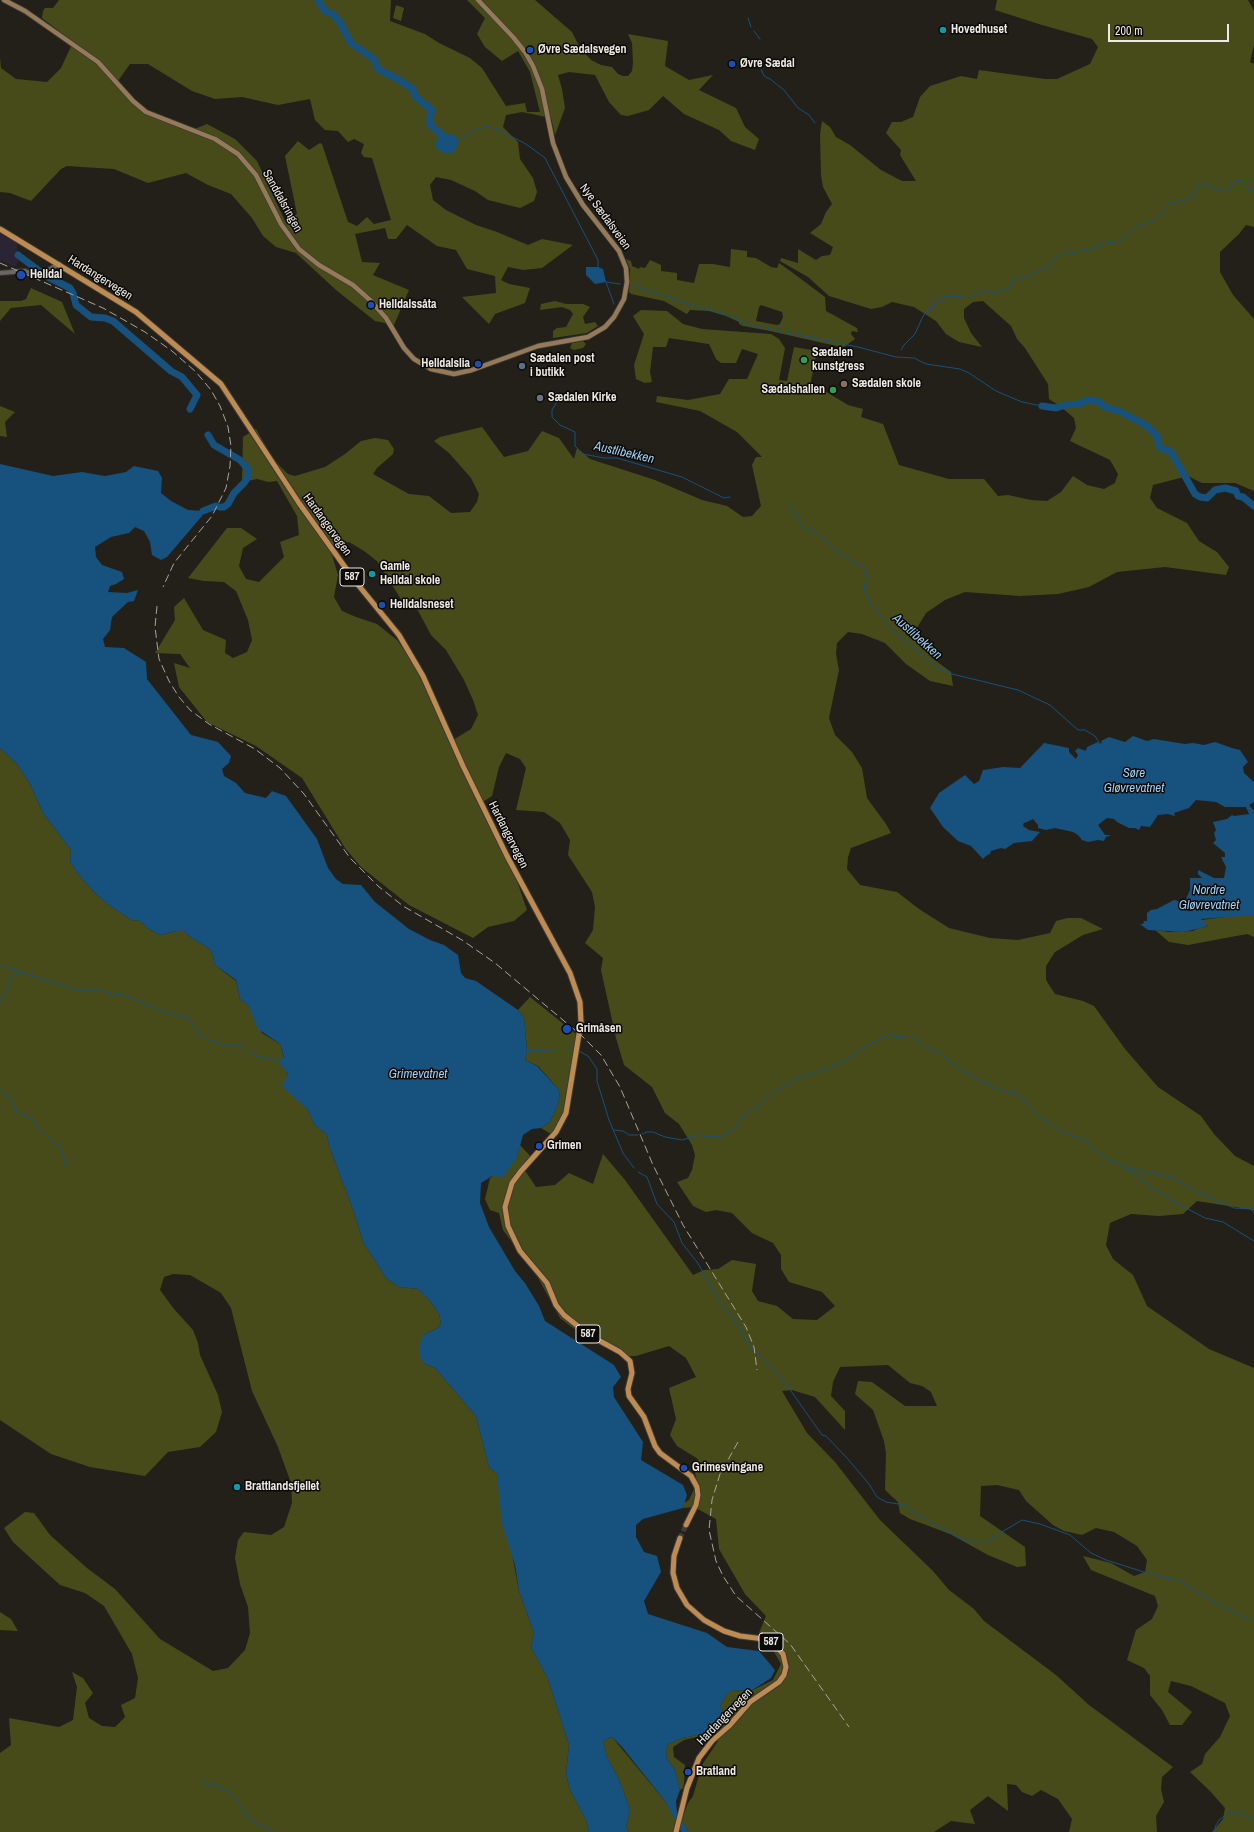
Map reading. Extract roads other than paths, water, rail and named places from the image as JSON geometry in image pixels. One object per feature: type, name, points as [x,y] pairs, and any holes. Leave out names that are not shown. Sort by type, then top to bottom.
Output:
[{"type":"main road","name":"Sanddalsringen","points":[[4,0],[25,11],[98,62],[133,101],[146,112],[216,139],[238,154],[256,175],[280,224],[293,241],[314,261],[353,285],[366,296],[382,313],[407,352],[419,363],[442,373],[461,373],[529,348],[565,341]]},
{"type":"main road","name":"Nye Sædalsveien","points":[[478,0],[513,37],[529,58],[542,89],[553,143],[566,177],[583,205],[614,243],[624,261],[626,276],[625,295],[614,317],[605,327],[588,337],[565,341]]},
{"type":"main road","name":"Hardangervegen","points":[[0,229],[136,312],[221,384],[299,503],[355,581],[399,635],[423,676],[463,766],[507,856],[574,982],[579,997],[581,1013],[569,1099],[563,1120],[552,1137],[512,1183],[506,1201],[506,1220],[514,1241],[526,1259],[542,1276],[560,1311],[580,1329],[620,1352],[630,1361],[632,1373],[628,1389],[629,1396],[644,1417],[655,1446],[660,1453],[691,1476],[697,1487],[698,1495],[696,1505],[686,1525]]},
{"type":"main road","name":"Hardangervegen","points":[[677,1829],[695,1768],[706,1749],[750,1702],[779,1682],[784,1675],[786,1667],[783,1654],[773,1643],[764,1639],[740,1636],[724,1631],[704,1620],[687,1605],[679,1594],[673,1573],[674,1556],[680,1538]]},
{"type":"street","points":[[48,271],[53,261]]},
{"type":"street","points":[[0,273],[25,271],[32,274],[41,274],[59,264]]},
{"type":"water","points":[[450,134],[455,135],[459,142],[453,153],[443,153],[436,148],[436,142],[439,136]]},
{"type":"water","points":[[586,267],[598,267],[603,269],[606,282],[595,284],[586,275]]},
{"type":"water","name":"Grimevatnet","points":[[0,464],[53,476],[82,472],[105,476],[126,472],[134,466],[158,471],[162,478],[161,493],[171,501],[188,510],[203,511],[202,516],[167,557],[161,560],[152,555],[150,542],[144,531],[135,527],[129,533],[111,537],[95,547],[96,557],[102,565],[122,572],[124,579],[110,586],[108,592],[127,593],[138,590],[134,601],[128,602],[112,617],[110,630],[103,639],[105,647],[124,648],[146,662],[147,679],[191,735],[218,742],[231,756],[229,763],[222,769],[224,776],[236,783],[245,793],[266,798],[272,791],[286,796],[317,839],[328,868],[336,879],[343,884],[361,885],[375,902],[409,929],[430,940],[444,945],[458,955],[461,973],[465,978],[476,981],[518,1010],[524,1018],[527,1051],[525,1060],[537,1066],[560,1091],[558,1105],[550,1122],[541,1128],[532,1129],[523,1135],[517,1157],[503,1177],[492,1176],[481,1183],[480,1203],[489,1227],[515,1271],[525,1283],[539,1306],[545,1321],[614,1365],[621,1377],[613,1387],[614,1397],[643,1442],[641,1460],[683,1485],[687,1495],[683,1508],[643,1519],[636,1525],[636,1537],[644,1552],[657,1556],[661,1572],[644,1601],[648,1614],[707,1633],[727,1647],[759,1651],[775,1670],[771,1678],[751,1691],[732,1690],[726,1695],[720,1706],[725,1715],[724,1725],[713,1732],[683,1738],[668,1744],[666,1750],[667,1759],[675,1770],[680,1790],[676,1801],[677,1813],[689,1832],[681,1832],[665,1801],[622,1747],[612,1737],[603,1741],[607,1757],[619,1780],[630,1809],[626,1828],[629,1832],[589,1832],[586,1820],[570,1790],[566,1774],[569,1745],[548,1679],[531,1647],[534,1633],[519,1591],[515,1565],[502,1524],[497,1474],[489,1467],[476,1416],[435,1368],[425,1364],[419,1355],[419,1346],[423,1335],[438,1328],[441,1323],[439,1314],[431,1302],[418,1289],[399,1287],[386,1278],[363,1242],[354,1212],[329,1146],[327,1135],[314,1124],[308,1110],[282,1086],[288,1074],[278,1061],[284,1057],[280,1044],[258,1029],[248,1005],[240,999],[236,980],[215,965],[211,950],[189,936],[185,931],[177,931],[160,935],[147,928],[141,921],[131,920],[97,895],[82,879],[70,862],[71,850],[43,813],[30,784],[17,764],[0,748]]},
{"type":"water","name":"Søre Gløvrevatnet","points":[[1133,736],[1147,741],[1154,739],[1185,744],[1193,743],[1204,745],[1215,742],[1240,750],[1248,762],[1243,767],[1244,773],[1254,782],[1254,802],[1249,805],[1254,811],[1254,915],[1201,919],[1206,924],[1206,927],[1183,932],[1148,930],[1140,924],[1147,921],[1147,913],[1151,910],[1157,909],[1174,900],[1181,902],[1186,899],[1190,890],[1190,878],[1202,878],[1198,874],[1198,870],[1214,878],[1224,878],[1226,867],[1221,857],[1225,857],[1225,853],[1213,843],[1216,840],[1214,833],[1216,830],[1213,822],[1227,819],[1232,815],[1249,814],[1246,807],[1225,807],[1216,802],[1196,800],[1189,808],[1174,813],[1175,816],[1168,814],[1158,815],[1150,827],[1141,826],[1139,830],[1129,828],[1114,819],[1107,818],[1098,825],[1105,835],[1111,835],[1106,837],[1104,841],[1098,840],[1088,842],[1082,840],[1073,832],[1055,828],[1046,830],[1038,828],[1038,825],[1033,819],[1025,823],[1024,822],[1023,826],[1029,830],[1040,832],[1032,841],[1014,843],[1005,849],[1001,848],[991,851],[990,854],[983,859],[971,846],[958,841],[943,827],[930,808],[939,793],[965,775],[974,784],[979,781],[983,770],[1003,767],[1020,768],[1044,743],[1069,748],[1069,752],[1076,759],[1078,755],[1075,751],[1078,748],[1086,751],[1087,747],[1098,742],[1099,744],[1102,743],[1101,741],[1109,737],[1125,742]]},
{"type":"waterway","points":[[318,0],[325,11],[333,14],[341,24],[351,43],[374,59],[378,69],[413,89],[415,96],[432,110],[430,125],[444,136]]},
{"type":"waterway","points":[[748,18],[751,27]]},
{"type":"waterway","points":[[754,31],[760,39]]},
{"type":"waterway","points":[[761,69],[764,76],[784,90],[798,108],[809,115],[815,123]]},
{"type":"waterway","points":[[459,140],[477,129],[487,126],[497,129],[526,144],[545,158],[598,260],[598,267]]},
{"type":"waterway","points":[[969,298],[983,290],[994,293],[1005,289],[1012,285],[1013,280],[1030,275],[1047,267],[1056,256],[1065,255],[1070,252],[1095,249],[1097,245],[1120,241],[1123,237],[1140,225],[1151,222],[1162,213],[1170,203],[1191,199],[1194,190],[1202,183],[1225,192],[1230,189],[1230,185],[1236,186],[1235,180],[1248,182],[1254,177]]},
{"type":"waterway","points":[[1237,185],[1247,186],[1254,191]]},
{"type":"waterway","points":[[18,255],[46,276],[70,288],[76,305],[91,317],[105,318],[113,321],[171,371],[182,377],[197,395],[190,409]]},
{"type":"waterway","name":"Austlibekken","points":[[614,304],[606,282],[620,284]]},
{"type":"waterway","points":[[632,285],[697,307],[725,314],[747,324],[858,347],[896,357],[914,358],[926,364],[960,369],[969,373],[996,391],[1022,402],[1042,406]]},
{"type":"waterway","points":[[901,350],[915,334],[923,316],[940,299],[948,296],[964,297]]},
{"type":"waterway","name":"Austlibekken","points":[[558,395],[557,402],[552,410],[552,417],[560,425],[575,432],[575,446],[583,454],[604,458],[617,458],[682,477],[724,498],[730,497]]},
{"type":"waterway","points":[[1042,406],[1056,408],[1066,405],[1079,404],[1087,400],[1098,401],[1105,407],[1119,411],[1146,425],[1157,436],[1160,448],[1170,451],[1173,455],[1195,494],[1200,497],[1207,498],[1215,490],[1225,488],[1236,491],[1238,496],[1243,497],[1254,506]]},
{"type":"waterway","points":[[208,435],[214,445],[240,460],[248,469],[248,477],[244,483],[234,493],[228,504],[224,507],[220,507]]},
{"type":"waterway","name":"Austlibekken","points":[[790,505],[804,529],[816,532],[835,550],[853,562],[861,565],[867,572],[864,588],[869,601],[893,631],[938,668],[952,674],[1018,690],[1050,705],[1078,730],[1085,730],[1095,736],[1100,744]]},
{"type":"waterway","points":[[203,511],[216,506]]},
{"type":"waterway","points":[[0,967],[6,967],[76,990],[96,990],[126,996],[168,1013],[188,1018],[199,1034],[209,1040],[226,1045],[240,1045],[249,1054],[278,1061]]},
{"type":"waterway","points":[[0,1002],[6,992],[12,976],[22,973]]},
{"type":"waterway","points":[[642,1134],[653,1132],[665,1137],[682,1140],[699,1135],[707,1137],[722,1136],[735,1128],[743,1116],[760,1105],[768,1096],[792,1081],[843,1062],[864,1047],[890,1034],[894,1037],[910,1035],[925,1046],[941,1054],[964,1072],[997,1089],[1017,1094],[1035,1114],[1066,1134],[1086,1140],[1089,1145],[1107,1159],[1126,1167],[1127,1171],[1130,1171],[1167,1198],[1205,1218],[1223,1222],[1254,1241]]},
{"type":"waterway","points":[[527,1051],[574,1049]]},
{"type":"waterway","points":[[579,1051],[588,1056],[597,1069],[597,1081],[609,1120],[623,1153],[634,1168]]},
{"type":"waterway","points":[[0,1090],[8,1095],[18,1113],[34,1120],[36,1126],[58,1145],[64,1155],[64,1168]]},
{"type":"waterway","points":[[614,1130],[623,1131],[629,1135],[638,1135]]},
{"type":"waterway","points":[[1126,1167],[1151,1174],[1154,1173],[1174,1178],[1191,1189],[1234,1208],[1251,1209],[1254,1213]]},
{"type":"waterway","points":[[638,1172],[647,1177],[657,1204],[674,1222],[682,1243],[697,1262],[719,1300],[737,1324],[751,1347],[784,1381],[822,1435],[826,1436],[847,1458],[869,1484],[877,1497],[886,1502],[905,1505],[913,1512],[954,1535],[968,1541],[982,1544],[1022,1520],[1040,1524],[1070,1535],[1091,1553],[1106,1560],[1150,1574],[1177,1580],[1222,1606],[1254,1622]]},
{"type":"waterway","points":[[201,1782],[209,1785],[217,1785],[221,1789],[228,1790],[241,1805],[245,1813],[248,1814],[248,1818],[261,1826],[271,1829],[274,1832]]},
{"type":"waterway","points":[[1214,1832],[1220,1819],[1229,1813],[1239,1813],[1254,1818]]},
{"type":"tunnel","points":[[680,1538],[686,1525]]},
{"type":"railway","points":[[0,263],[103,308],[145,332],[172,351],[196,372],[211,390],[220,406],[228,427],[231,446],[230,466],[226,488],[212,516],[174,563],[163,587]]},
{"type":"railway","points":[[157,606],[155,627],[159,659],[169,681],[179,697],[190,710],[209,724],[255,749],[280,768],[304,794],[350,858],[378,886],[403,906],[462,940],[495,963],[582,1036],[601,1055],[620,1087],[653,1165],[683,1225],[746,1327],[754,1347],[757,1370]]},
{"type":"railway","points":[[738,1442],[720,1474],[712,1500],[709,1530],[716,1561],[723,1576],[736,1596],[790,1644],[849,1727]]},
{"type":"place","name":"Hovedhuset","points":[[943,30]]},
{"type":"place","name":"Øvre Sædalsvegen","points":[[530,50]]},
{"type":"place","name":"Øvre Sædal","points":[[732,64]]},
{"type":"place","name":"Helldal","points":[[21,275]]},
{"type":"place","name":"Helldalssåta","points":[[371,305]]},
{"type":"place","name":"Sædalen kunstgress","points":[[804,360]]},
{"type":"place","name":"Helldalslia","points":[[478,364]]},
{"type":"place","name":"Sædalen post i butikk","points":[[522,366]]},
{"type":"place","name":"Sædalen skole","points":[[844,384]]},
{"type":"place","name":"Sædalshallen","points":[[833,390]]},
{"type":"place","name":"Sædalen Kirke","points":[[540,398]]},
{"type":"place","name":"Gamle Helldal skole","points":[[372,574]]},
{"type":"place","name":"Helldalsneset","points":[[382,605]]},
{"type":"place","name":"Grimåsen","points":[[567,1029]]},
{"type":"place","name":"Grimen","points":[[539,1146]]},
{"type":"place","name":"Grimesvingane","points":[[684,1468]]},
{"type":"place","name":"Brattlandsfjellet","points":[[237,1487]]},
{"type":"place","name":"Bratland","points":[[688,1772]]},
{"type":"water label","name":"Nordre Gløvrevatnet","points":[[1209,898]]}]
